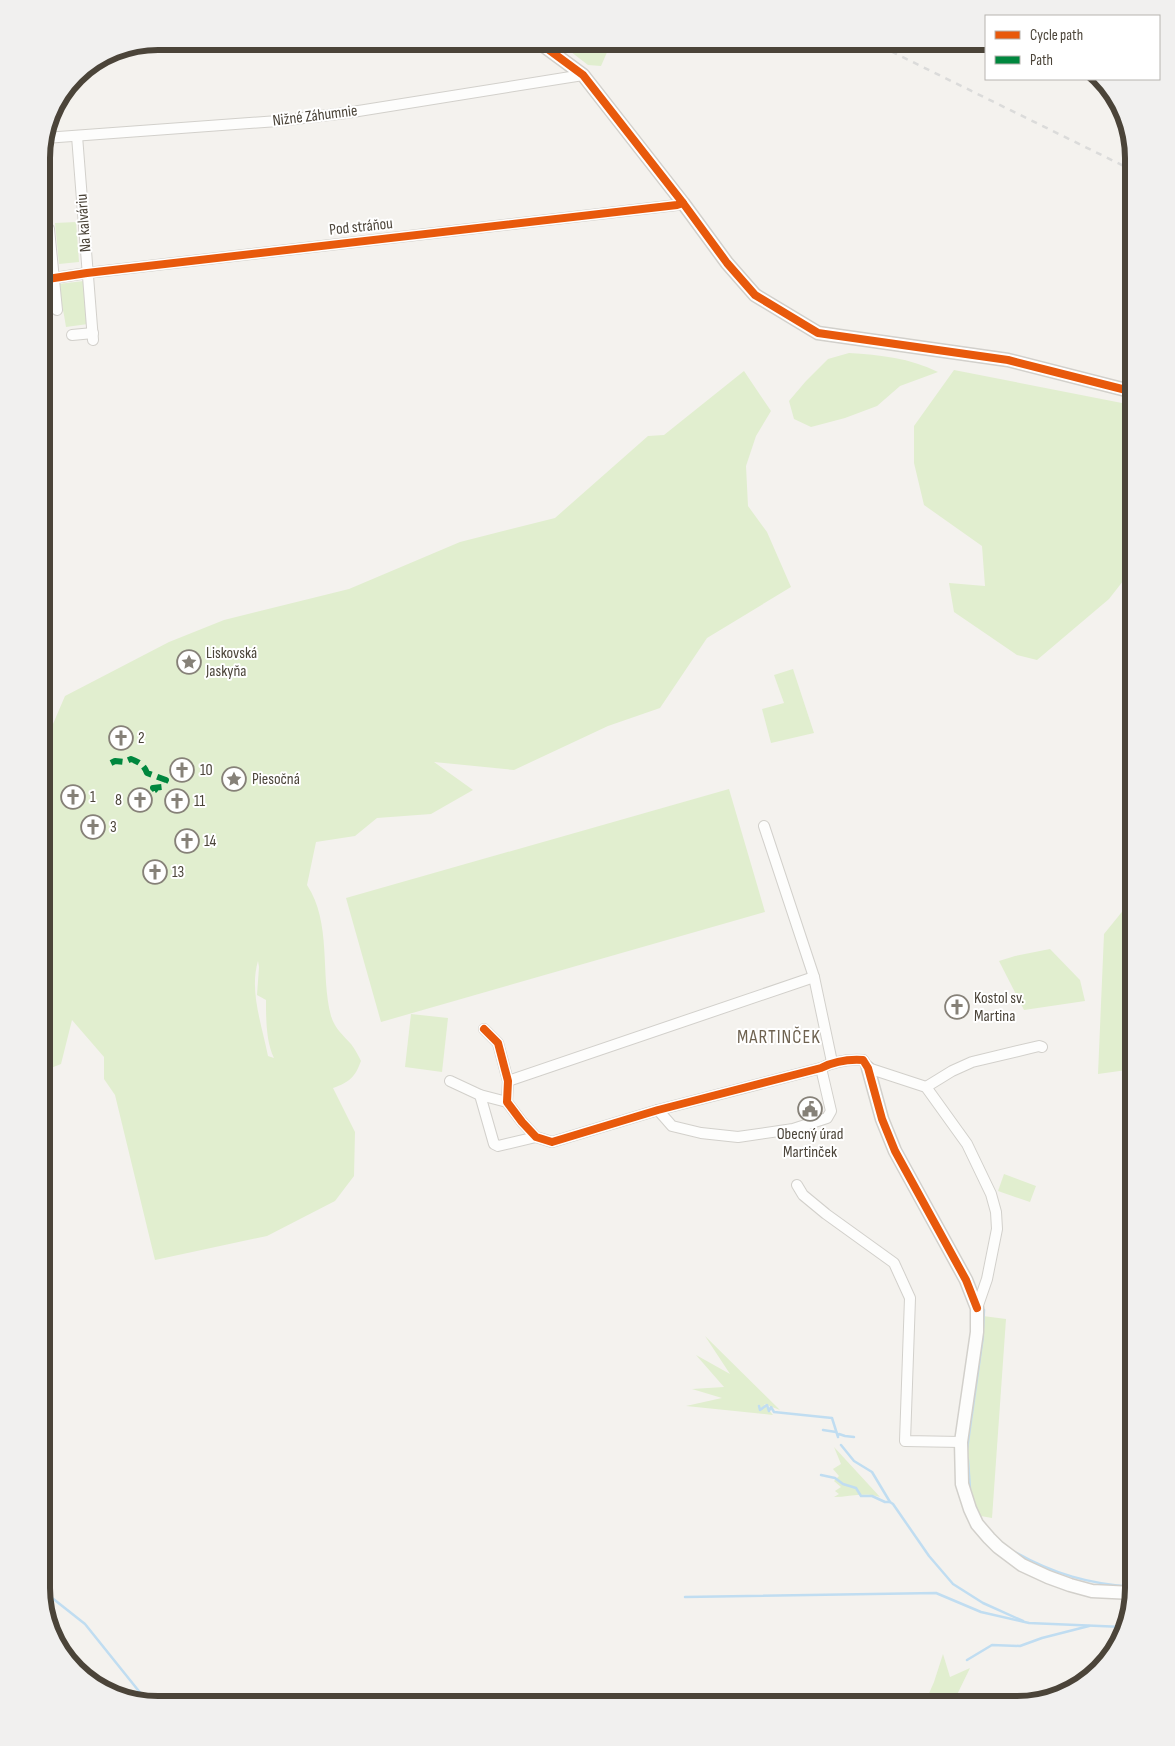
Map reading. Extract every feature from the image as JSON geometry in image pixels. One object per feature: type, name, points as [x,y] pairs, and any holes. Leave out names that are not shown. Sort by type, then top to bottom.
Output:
[{"type":"street","points":[[549,50],[583,75],[683,203],[727,263],[755,295],[818,334],[1008,360],[1125,390]]},
{"type":"street","name":"Nižné Záhumnie","points":[[52,138],[278,122],[583,75]]},
{"type":"street","name":"Na kalváriu","points":[[72,335],[93,336],[78,136]]},
{"type":"street","name":"Pod stráňou","points":[[50,279],[87,272],[683,203]]},
{"type":"street","points":[[50,242],[56,310]]},
{"type":"street","points":[[764,826],[814,977],[832,1062]]},
{"type":"street","points":[[508,1082],[814,977]]},
{"type":"street","points":[[484,1029],[498,1043],[508,1082],[507,1102]]},
{"type":"street","points":[[926,1088],[952,1071],[972,1062],[1039,1046],[1042,1047]]},
{"type":"street","points":[[450,1081],[480,1095],[507,1102],[536,1137],[552,1142],[658,1110],[821,1068],[832,1062],[853,1059],[863,1060],[868,1068],[879,1110],[895,1150],[966,1280],[977,1308]]},
{"type":"street","points":[[658,1110],[672,1126],[701,1133],[738,1137],[793,1129],[827,1118],[831,1111],[821,1068]]},
{"type":"street","points":[[868,1068],[926,1088],[967,1144],[992,1194],[997,1229],[987,1279],[977,1308],[977,1332],[961,1442],[962,1484],[970,1509],[979,1527],[998,1547],[1022,1565],[1048,1577],[1092,1591],[1125,1593]]},
{"type":"street","points":[[480,1095],[494,1144],[498,1146],[536,1137]]},
{"type":"street","points":[[797,1185],[804,1195],[826,1214],[894,1263],[906,1286],[910,1298],[905,1441],[961,1442]]},
{"type":"green space","points":[[569,50],[608,50],[601,66],[588,65]]},
{"type":"green space","points":[[76,222],[79,262],[59,264],[55,223]]},
{"type":"green space","points":[[84,281],[88,324],[66,327],[58,284]]},
{"type":"green space","points":[[849,353],[906,360],[938,372],[900,386],[877,406],[845,418],[811,427],[794,419],[789,401],[828,359]]},
{"type":"green space","points":[[954,370],[1125,404],[1125,579],[1109,599],[1037,660],[1017,655],[954,612],[949,583],[985,586],[982,546],[924,505],[914,463],[914,426]]},
{"type":"green space","points":[[744,371],[771,411],[756,436],[746,466],[748,506],[767,532],[791,587],[707,638],[660,708],[608,726],[514,770],[434,762],[473,790],[431,814],[377,818],[355,836],[316,842],[307,885],[315,900],[323,932],[326,983],[331,1016],[337,1028],[352,1046],[361,1061],[351,1078],[344,1084],[333,1088],[355,1132],[354,1176],[335,1201],[267,1236],[155,1260],[115,1095],[104,1079],[104,1057],[72,1020],[61,1064],[50,1068],[50,731],[65,696],[169,642],[224,620],[349,589],[460,542],[555,518],[648,436],[664,435]],"holes":[[[258,961],[257,995],[266,1000],[268,1037],[274,1058],[268,1056],[257,1008],[255,984]]]},
{"type":"green space","points":[[793,669],[814,733],[771,743],[762,709],[784,703],[774,675]]},
{"type":"green space","points":[[729,789],[765,912],[381,1022],[346,898]]},
{"type":"green space","points":[[1125,908],[1125,1070],[1098,1074],[1104,934]]},
{"type":"green space","points":[[1050,949],[1080,980],[1085,1001],[1024,1010],[999,961]]},
{"type":"green space","points":[[411,1014],[448,1018],[442,1072],[405,1067]]},
{"type":"green space","points":[[1004,1174],[1036,1186],[1030,1202],[998,1191]]},
{"type":"green space","points":[[983,1316],[1006,1319],[992,1518],[975,1515],[968,1486],[966,1439]]},
{"type":"green space","points":[[705,1336],[780,1410],[764,1404],[773,1415],[686,1406],[722,1398],[692,1389],[724,1387],[696,1355],[730,1374]]},
{"type":"green space","points":[[834,1447],[880,1497],[863,1495],[834,1497],[839,1494],[835,1491],[841,1487],[834,1481],[839,1476],[833,1469],[841,1464]]},
{"type":"green space","points":[[943,1654],[950,1677],[970,1668],[956,1696],[928,1696]]},
{"type":"waterway","points":[[983,1328],[984,1310]]},
{"type":"waterway","points":[[967,1449],[983,1336]]},
{"type":"waterway","points":[[759,1406],[760,1410],[767,1405],[769,1411],[771,1407],[774,1412],[832,1418],[838,1437]]},
{"type":"waterway","points":[[823,1430],[836,1432]]},
{"type":"waterway","points":[[838,1435],[854,1437]]},
{"type":"waterway","points":[[841,1445],[854,1461],[872,1472],[890,1502],[929,1556],[953,1584],[983,1603],[1023,1621]]},
{"type":"waterway","points":[[968,1460],[970,1489]]},
{"type":"waterway","points":[[821,1475],[835,1478],[843,1484],[856,1488],[861,1496],[872,1496],[885,1502],[890,1502]]},
{"type":"waterway","points":[[1015,1552],[1029,1560],[1072,1577],[1125,1586]]},
{"type":"waterway","points":[[685,1597],[936,1593],[981,1612],[1029,1623],[1118,1627]]},
{"type":"waterway","points":[[51,1597],[85,1624],[142,1695]]},
{"type":"waterway","points":[[967,1660],[992,1645],[1020,1646],[1042,1638],[1089,1626]]},
{"type":"railway","points":[[888,50],[1125,167]]},
{"type":"marked path","points":[[111,763],[115,761],[124,762],[131,759],[141,764],[147,773],[166,780],[162,787],[153,788],[155,790],[153,791]]},
{"type":"cycle path","points":[[549,50],[583,75],[683,203],[727,263],[755,295],[818,333],[1008,360],[1125,390]]},
{"type":"cycle path","points":[[50,279],[683,203]]},
{"type":"cycle path","points":[[484,1029],[498,1043],[508,1081],[507,1102],[536,1137],[552,1142],[658,1110],[821,1068],[836,1062],[863,1060],[868,1068],[882,1119],[895,1151],[966,1280],[977,1308]]},
{"type":"place","name":"Liskovská Jaskyňa","points":[[189,662]]},
{"type":"place","name":"2","points":[[121,738]]},
{"type":"place","name":"10","points":[[182,770]]},
{"type":"place","name":"Piesočná","points":[[234,779]]},
{"type":"place","name":"1","points":[[73,797]]},
{"type":"place","name":"8","points":[[140,800]]},
{"type":"place","name":"11","points":[[177,801]]},
{"type":"place","name":"3","points":[[93,827]]},
{"type":"place","name":"14","points":[[187,841]]},
{"type":"place","name":"13","points":[[155,872]]},
{"type":"place","name":"Kostol sv. Martina","points":[[957,1007]]},
{"type":"place","name":"Obecný úrad Martinček","points":[[810,1109]]},
{"type":"district","name":"MARTINČEK","points":[[779,1037]]}]
